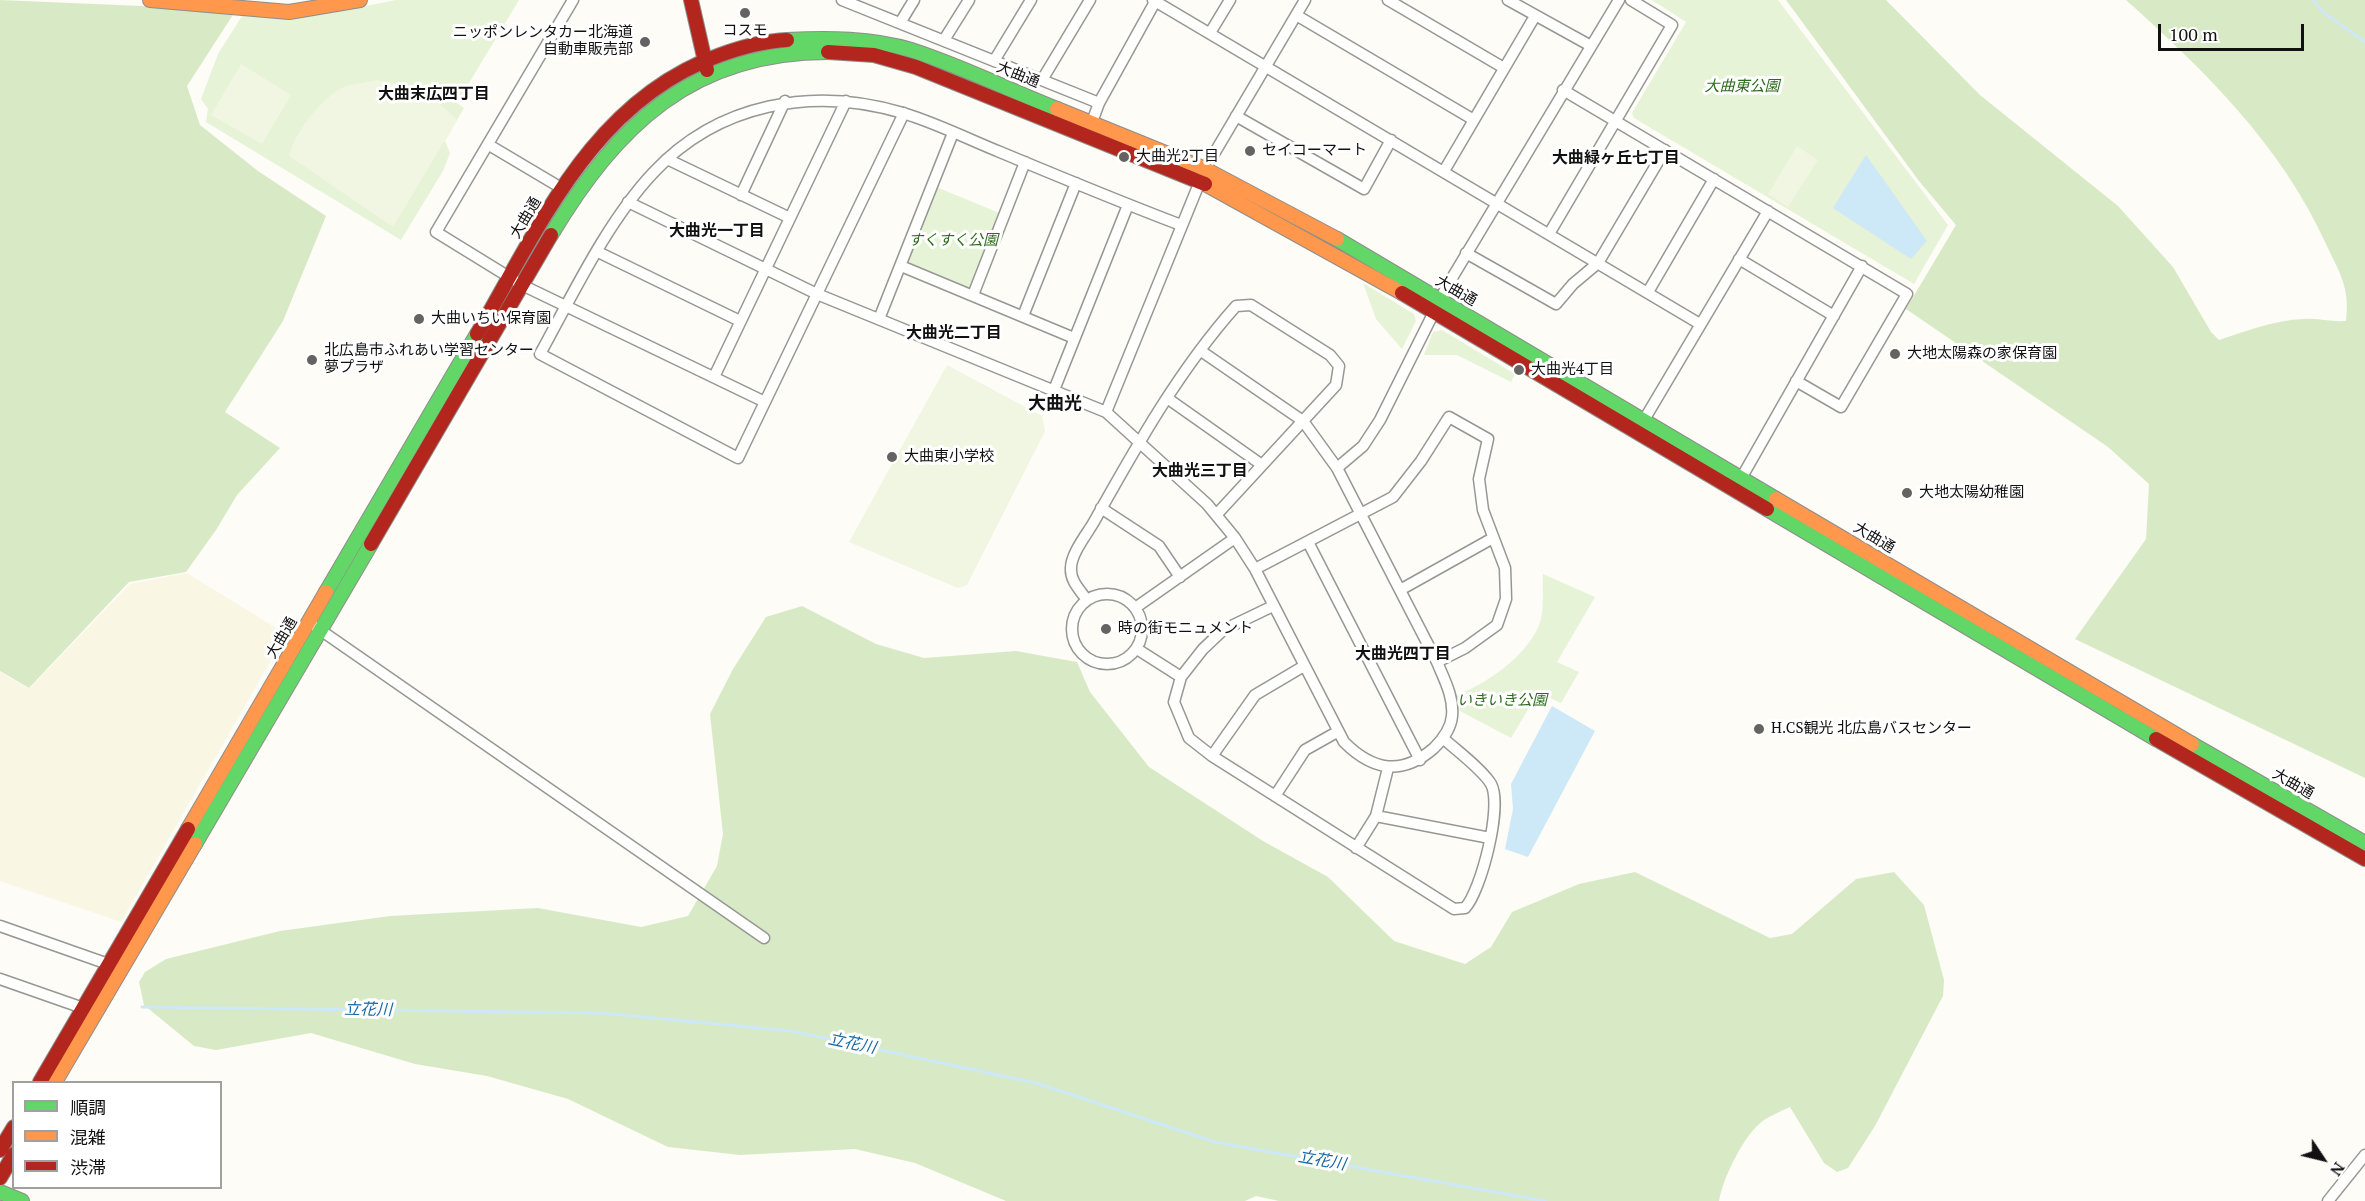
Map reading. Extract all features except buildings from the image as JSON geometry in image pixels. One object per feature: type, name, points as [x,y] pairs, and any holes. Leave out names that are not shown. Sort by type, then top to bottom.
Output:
[{"type":"street","points":[[150,0],[288,6],[360,0]]},
{"type":"street","points":[[573,0],[436,232],[516,281],[566,307],[765,402]]},
{"type":"street","points":[[691,0],[706,68]]},
{"type":"street","points":[[842,0],[857,3],[900,23],[1099,103]]},
{"type":"street","points":[[900,23],[914,0]]},
{"type":"street","points":[[944,40],[969,0]]},
{"type":"street","points":[[994,61],[1031,0]]},
{"type":"street","points":[[1042,80],[1090,0]]},
{"type":"street","points":[[1092,122],[1099,103],[1154,0],[1700,324]]},
{"type":"street","points":[[1210,33],[1230,0]]},
{"type":"street","points":[[1106,412],[1202,175],[1305,0]]},
{"type":"street","points":[[1388,0],[1504,68]]},
{"type":"street","points":[[1508,0],[1591,46]]},
{"type":"street","points":[[1337,468],[1363,446],[1380,420],[1436,306],[1466,253],[1619,0]]},
{"type":"street","points":[[1549,234],[1672,25],[1631,0]]},
{"type":"street","points":[[1296,15],[1474,120]]},
{"type":"street","points":[[1444,171],[1535,16]]},
{"type":"street","name":"大曲通","points":[[516,281],[605,151],[629,126],[660,101],[740,47],[815,36],[868,40],[910,50],[1092,122],[1202,175],[1264,215],[1436,306],[1738,484],[2365,843]]},
{"type":"street","name":"大曲通","points":[[56,1081],[516,281],[563,189],[595,142],[619,117],[657,88],[706,68],[789,54],[869,54],[916,67],[1202,175]]},
{"type":"street","points":[[1563,90],[1616,119],[1907,294],[1841,406],[1796,381]]},
{"type":"street","points":[[904,113],[738,458],[540,354],[628,202],[667,159],[706,131],[746,112],[785,101],[846,101],[904,113],[1181,225]]},
{"type":"street","points":[[741,195],[785,101]]},
{"type":"street","points":[[714,377],[846,101]]},
{"type":"street","points":[[1236,116],[1364,189],[1391,140]]},
{"type":"street","points":[[879,319],[953,134]]},
{"type":"street","points":[[489,145],[563,189]]},
{"type":"street","points":[[1466,253],[1556,304],[1573,284],[1598,263],[1665,150]]},
{"type":"street","points":[[667,159],[790,218]]},
{"type":"street","points":[[973,295],[1025,162]]},
{"type":"street","points":[[1648,292],[1714,179]]},
{"type":"street","points":[[1023,316],[1076,183]]},
{"type":"street","points":[[628,202],[817,294],[1106,412],[1140,440],[1217,514],[1235,538],[1255,569],[1337,732],[1358,756],[1388,768],[1420,760],[1444,739],[1452,717],[1451,696],[1437,662],[1337,468],[1303,421],[1201,351]]},
{"type":"street","points":[[1054,390],[1128,204]]},
{"type":"street","points":[[1640,426],[1768,211]]},
{"type":"street","points":[[598,252],[740,321]]},
{"type":"street","points":[[1739,259],[1834,316]]},
{"type":"street","points":[[1738,484],[1862,266]]},
{"type":"street","points":[[901,267],[1074,338]]},
{"type":"street","points":[[1087,600],[1072,580],[1070,566],[1101,508],[1140,440],[1201,351],[1236,306],[1251,305],[1330,355],[1339,366],[1336,385],[1217,514]]},
{"type":"street","points":[[1167,398],[1262,465]]},
{"type":"street","points":[[1255,569],[1393,497],[1449,417],[1488,439],[1479,479],[1483,510],[1505,568],[1506,599],[1497,625],[1465,648],[1437,662]]},
{"type":"street","name":"大曲通","points":[[1738,484],[2128,723],[2365,859]]},
{"type":"street","points":[[1101,508],[1159,546],[1180,577]]},
{"type":"street","points":[[1135,608],[1235,538]]},
{"type":"street","points":[[1400,590],[1492,538]]},
{"type":"street","points":[[1308,543],[1420,760]]},
{"type":"street","points":[[1097,595],[1118,595],[1135,608],[1143,628],[1137,649],[1129,657],[1108,665],[1086,658],[1078,650],[1071,629],[1073,618],[1087,600],[1097,595]]},
{"type":"street","points":[[1273,606],[1223,630],[1203,649],[1181,677],[1174,702],[1189,738],[1212,756],[1454,909],[1465,908],[1473,900],[1490,838],[1496,799],[1490,783],[1444,739]]},
{"type":"street","points":[[316,627],[764,938]]},
{"type":"street","name":"大曲通","points":[[41,1081],[108,964],[316,627]]},
{"type":"street","points":[[1137,649],[1181,677]]},
{"type":"street","points":[[1212,756],[1255,695],[1304,666]]},
{"type":"street","points":[[1275,796],[1305,750],[1337,732]]},
{"type":"street","points":[[1356,848],[1376,816],[1388,768]]},
{"type":"street","points":[[1376,816],[1490,838]]},
{"type":"street","points":[[0,926],[108,964]]},
{"type":"street","points":[[0,979],[83,1008]]},
{"type":"street","points":[[0,1149],[12,1130]]},
{"type":"street","points":[[2328,1201],[2365,1155]]},
{"type":"street","points":[[0,1178],[12,1157]]},
{"type":"street","points":[[0,1192],[22,1201]]},
{"type":"shaded area","points":[[187,573],[286,634],[121,922],[0,881],[0,672],[29,689],[130,584]]},
{"type":"green space","points":[[0,0],[236,10],[187,86],[200,125],[258,171],[326,216],[283,321],[225,412],[280,448],[237,495],[216,530],[186,572],[129,582],[29,688],[0,671]]},
{"type":"green space","points":[[396,0],[519,0],[457,103],[464,108],[445,141],[450,153],[443,171],[401,240],[206,122],[208,109],[201,99],[218,54],[242,16],[281,17],[319,14]]},
{"type":"green space","name":"大曲東公園","points":[[1652,0],[1778,0],[1948,225],[1914,284],[1634,118],[1632,113],[1686,22]]},
{"type":"green space","points":[[1786,0],[1886,0],[1980,95],[2118,206],[2173,267],[2211,332],[2219,340],[2282,321],[2309,319],[2346,321],[2347,299],[2343,281],[2308,208],[2264,142],[2212,82],[2126,0],[2365,0],[2365,778],[2075,639],[2146,539],[2149,484],[2108,447],[1906,309],[1956,225],[1919,181]]},
{"type":"green space","points":[[241,64],[291,95],[262,144],[211,115]]},
{"type":"green space","points":[[376,80],[421,92],[439,103],[457,120],[393,227],[289,156],[303,127],[327,99],[344,87]]},
{"type":"green space","points":[[1797,146],[1818,160],[1788,207],[1768,194]]},
{"type":"green space","name":"すくすく公園","points":[[934,186],[1004,215],[973,295],[901,266]]},
{"type":"green space","points":[[1363,283],[1414,314],[1416,321],[1402,349],[1376,319]]},
{"type":"green space","points":[[1442,330],[1515,374],[1511,382],[1457,355],[1424,355],[1433,332]]},
{"type":"green space","points":[[947,365],[1042,416],[1045,431],[967,585],[958,588],[849,542]]},
{"type":"green space","name":"いきいき公園","points":[[1543,574],[1595,597],[1557,662],[1579,672],[1561,703],[1538,693],[1511,738],[1460,711],[1456,696],[1504,668],[1533,637],[1542,613]]},
{"type":"green space","points":[[802,606],[876,644],[924,658],[1016,651],[1077,662],[1090,692],[1149,767],[1263,841],[1328,877],[1394,941],[1465,964],[1491,947],[1512,912],[1579,884],[1635,872],[1770,938],[1792,934],[1856,879],[1894,872],[1924,905],[1944,980],[1943,996],[1875,1126],[1848,1168],[1837,1172],[1824,1163],[1790,1107],[1764,1120],[1749,1135],[1730,1169],[1719,1201],[1279,1201],[1256,1196],[1245,1201],[1006,1201],[915,1163],[855,1149],[740,1155],[668,1147],[568,1099],[487,1076],[415,1064],[311,1033],[216,1050],[194,1046],[144,1005],[139,982],[145,972],[166,959],[280,931],[390,916],[538,908],[641,927],[688,916],[717,866],[723,834],[710,714],[733,669],[766,617]]},
{"type":"water","points":[[1866,155],[1927,241],[1911,259],[1833,208]]},
{"type":"water","points":[[1552,706],[1595,731],[1528,857],[1505,849],[1513,809],[1511,784]]},
{"type":"waterway","points":[[2313,0],[2323,12],[2365,42]]},
{"type":"waterway","name":"立花川","points":[[142,1007],[602,1013],[791,1031],[1036,1083],[1215,1142],[1545,1201]]},
{"type":"traffic: fast","points":[[787,40],[850,40],[896,46],[948,63],[1057,109]]},
{"type":"traffic: fast","points":[[551,235],[603,160],[632,129],[663,102],[698,81],[737,65],[780,55],[828,52]]},
{"type":"traffic: fast","points":[[1337,239],[1776,499]]},
{"type":"traffic: fast","points":[[326,592],[477,334]]},
{"type":"traffic: fast","points":[[1767,509],[2156,739]]},
{"type":"traffic: fast","points":[[195,844],[371,544]]},
{"type":"traffic: fast","points":[[2192,744],[2365,843]]},
{"type":"traffic: fast","points":[[0,1192],[22,1201]]},
{"type":"traffic: slow","points":[[150,0],[289,12],[360,0]]},
{"type":"traffic: slow","points":[[1057,109],[1205,169],[1337,239]]},
{"type":"traffic: slow","points":[[1205,184],[1402,293]]},
{"type":"traffic: slow","points":[[1776,499],[2192,744]]},
{"type":"traffic: slow","points":[[188,829],[326,592]]},
{"type":"traffic: slow","points":[[56,1081],[195,844]]},
{"type":"traffic: jam","points":[[691,0],[707,70]]},
{"type":"traffic: jam","points":[[477,334],[548,210],[574,171],[604,135],[637,102],[676,75],[720,55],[754,45],[787,40]]},
{"type":"traffic: jam","points":[[828,52],[874,55],[916,67],[1205,184]]},
{"type":"traffic: jam","points":[[371,544],[551,235]]},
{"type":"traffic: jam","points":[[1402,293],[1767,509]]},
{"type":"traffic: jam","points":[[2156,739],[2365,859]]},
{"type":"traffic: jam","points":[[41,1081],[188,829]]},
{"type":"traffic: jam","points":[[0,1150],[12,1130]]},
{"type":"traffic: jam","points":[[0,1178],[12,1157]]},
{"type":"place","name":"コスモ","points":[[745,13]]},
{"type":"place","name":"ニッポンレンタカー北海道 自動車販売部","points":[[645,42]]},
{"type":"place","name":"セイコーマート","points":[[1250,151]]},
{"type":"place","name":"大曲光2丁目","points":[[1124,157]]},
{"type":"place","name":"大曲いちい保育園","points":[[419,319]]},
{"type":"place","name":"大地太陽森の家保育園","points":[[1895,354]]},
{"type":"place","name":"北広島市ふれあい学習センター 夢プラザ","points":[[312,360]]},
{"type":"place","name":"大曲光4丁目","points":[[1519,370]]},
{"type":"place","name":"大曲東小学校","points":[[892,457]]},
{"type":"place","name":"大地太陽幼稚園","points":[[1907,493]]},
{"type":"place","name":"時の街モニュメント","points":[[1106,629]]},
{"type":"place","name":"H.CS観光 北広島バスセンター","points":[[1759,729]]},
{"type":"district","name":"大曲末広四丁目","points":[[434,94]]},
{"type":"district","name":"大曲緑ヶ丘七丁目","points":[[1616,158]]},
{"type":"district","name":"大曲光一丁目","points":[[717,231]]},
{"type":"district","name":"大曲光二丁目","points":[[954,333]]},
{"type":"district","name":"大曲光","points":[[1055,404]]},
{"type":"district","name":"大曲光三丁目","points":[[1200,471]]},
{"type":"district","name":"大曲光四丁目","points":[[1403,654]]}]
